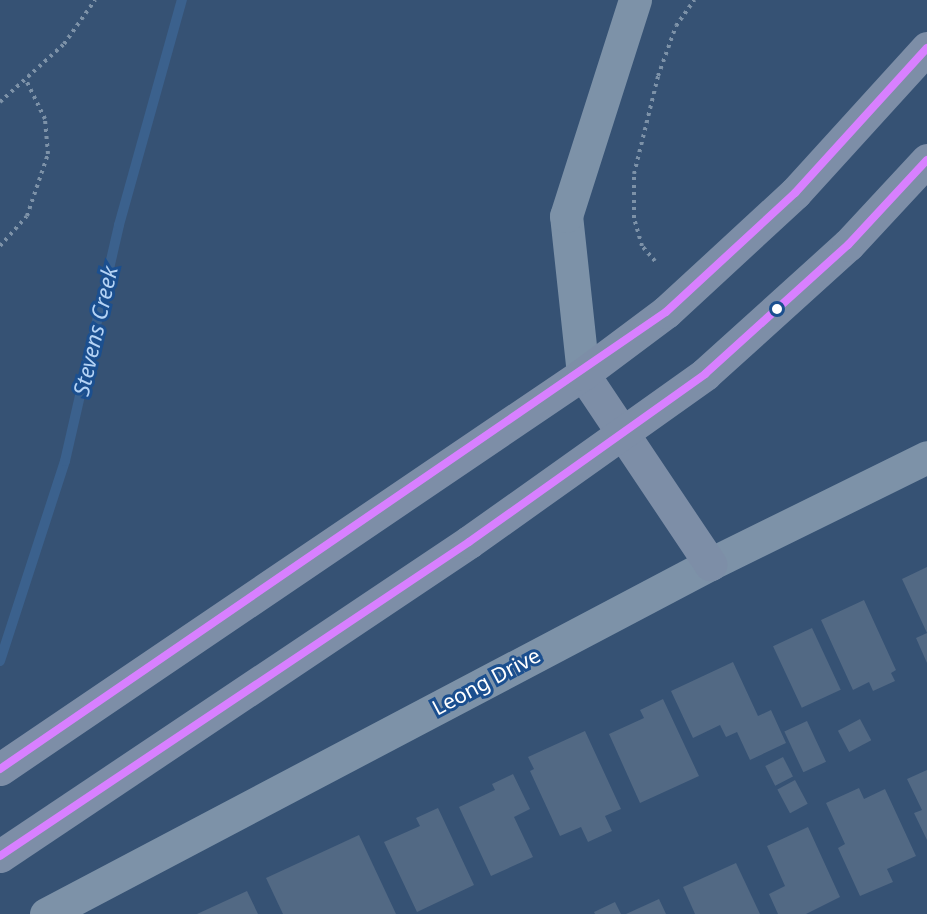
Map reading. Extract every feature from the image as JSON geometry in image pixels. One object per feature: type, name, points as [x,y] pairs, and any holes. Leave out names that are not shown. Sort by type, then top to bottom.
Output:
[{"type":"main road","points":[[0,769],[584,374],[666,312],[795,193],[927,48]]},
{"type":"main road","points":[[0,856],[621,435],[738,349],[927,160]]},
{"type":"main road","points":[[584,374],[621,435],[710,564]]},
{"type":"street","points":[[584,374],[566,216],[635,0]]},
{"type":"street","name":"Leong Drive","points":[[47,912],[710,564],[927,457]]},
{"type":"path","points":[[0,102],[64,44],[95,0]]},
{"type":"path","points":[[655,261],[642,246],[634,218],[634,174],[658,76],[676,26],[694,0]]},
{"type":"path","points":[[0,246],[27,216],[48,154],[45,119],[26,80]]},
{"type":"building","points":[[927,567],[927,633],[902,579]]},
{"type":"building","points":[[864,600],[896,670],[891,673],[895,681],[873,691],[869,682],[853,690],[821,620]]},
{"type":"building","points":[[812,628],[841,690],[802,708],[773,646]]},
{"type":"building","points":[[927,633],[927,663],[916,638]]},
{"type":"building","points":[[733,662],[758,716],[771,710],[786,743],[750,760],[737,732],[726,737],[720,725],[693,738],[671,691]]},
{"type":"building","points":[[663,699],[699,776],[640,803],[609,734],[644,718],[640,710]]},
{"type":"building","points":[[860,719],[871,740],[849,752],[838,731]]},
{"type":"building","points":[[807,721],[826,762],[803,772],[784,732]]},
{"type":"building","points":[[585,731],[621,809],[605,816],[612,831],[588,842],[581,827],[560,836],[530,771],[534,769],[528,757]]},
{"type":"building","points":[[783,757],[793,777],[775,786],[765,766]]},
{"type":"building","points":[[927,770],[927,840],[914,813],[922,810],[907,779]]},
{"type":"building","points":[[513,774],[530,809],[514,817],[533,857],[491,876],[459,807],[495,790],[492,784]]},
{"type":"building","points":[[795,780],[808,804],[790,813],[777,789]]},
{"type":"building","points":[[859,788],[864,799],[885,789],[916,856],[887,869],[893,882],[860,896],[838,848],[845,844],[826,803]]},
{"type":"building","points":[[438,808],[474,885],[417,912],[384,842],[420,826],[416,818]]},
{"type":"building","points":[[808,827],[840,897],[806,914],[778,914],[769,894],[785,886],[767,846]]},
{"type":"building","points":[[359,835],[396,914],[283,914],[266,878]]},
{"type":"building","points":[[736,863],[760,914],[695,914],[683,887]]},
{"type":"building","points":[[247,891],[258,914],[197,914]]},
{"type":"building","points":[[659,899],[666,914],[626,914]]},
{"type":"building","points":[[615,902],[621,914],[595,914],[594,912]]},
{"type":"waterway","name":"Stevens Creek","points":[[0,661],[65,461],[119,225],[182,0]]},
{"type":"transit line","points":[[0,769],[666,312],[795,193],[927,48]]},
{"type":"transit line","points":[[0,856],[469,542],[705,374],[848,245],[927,160]]}]
